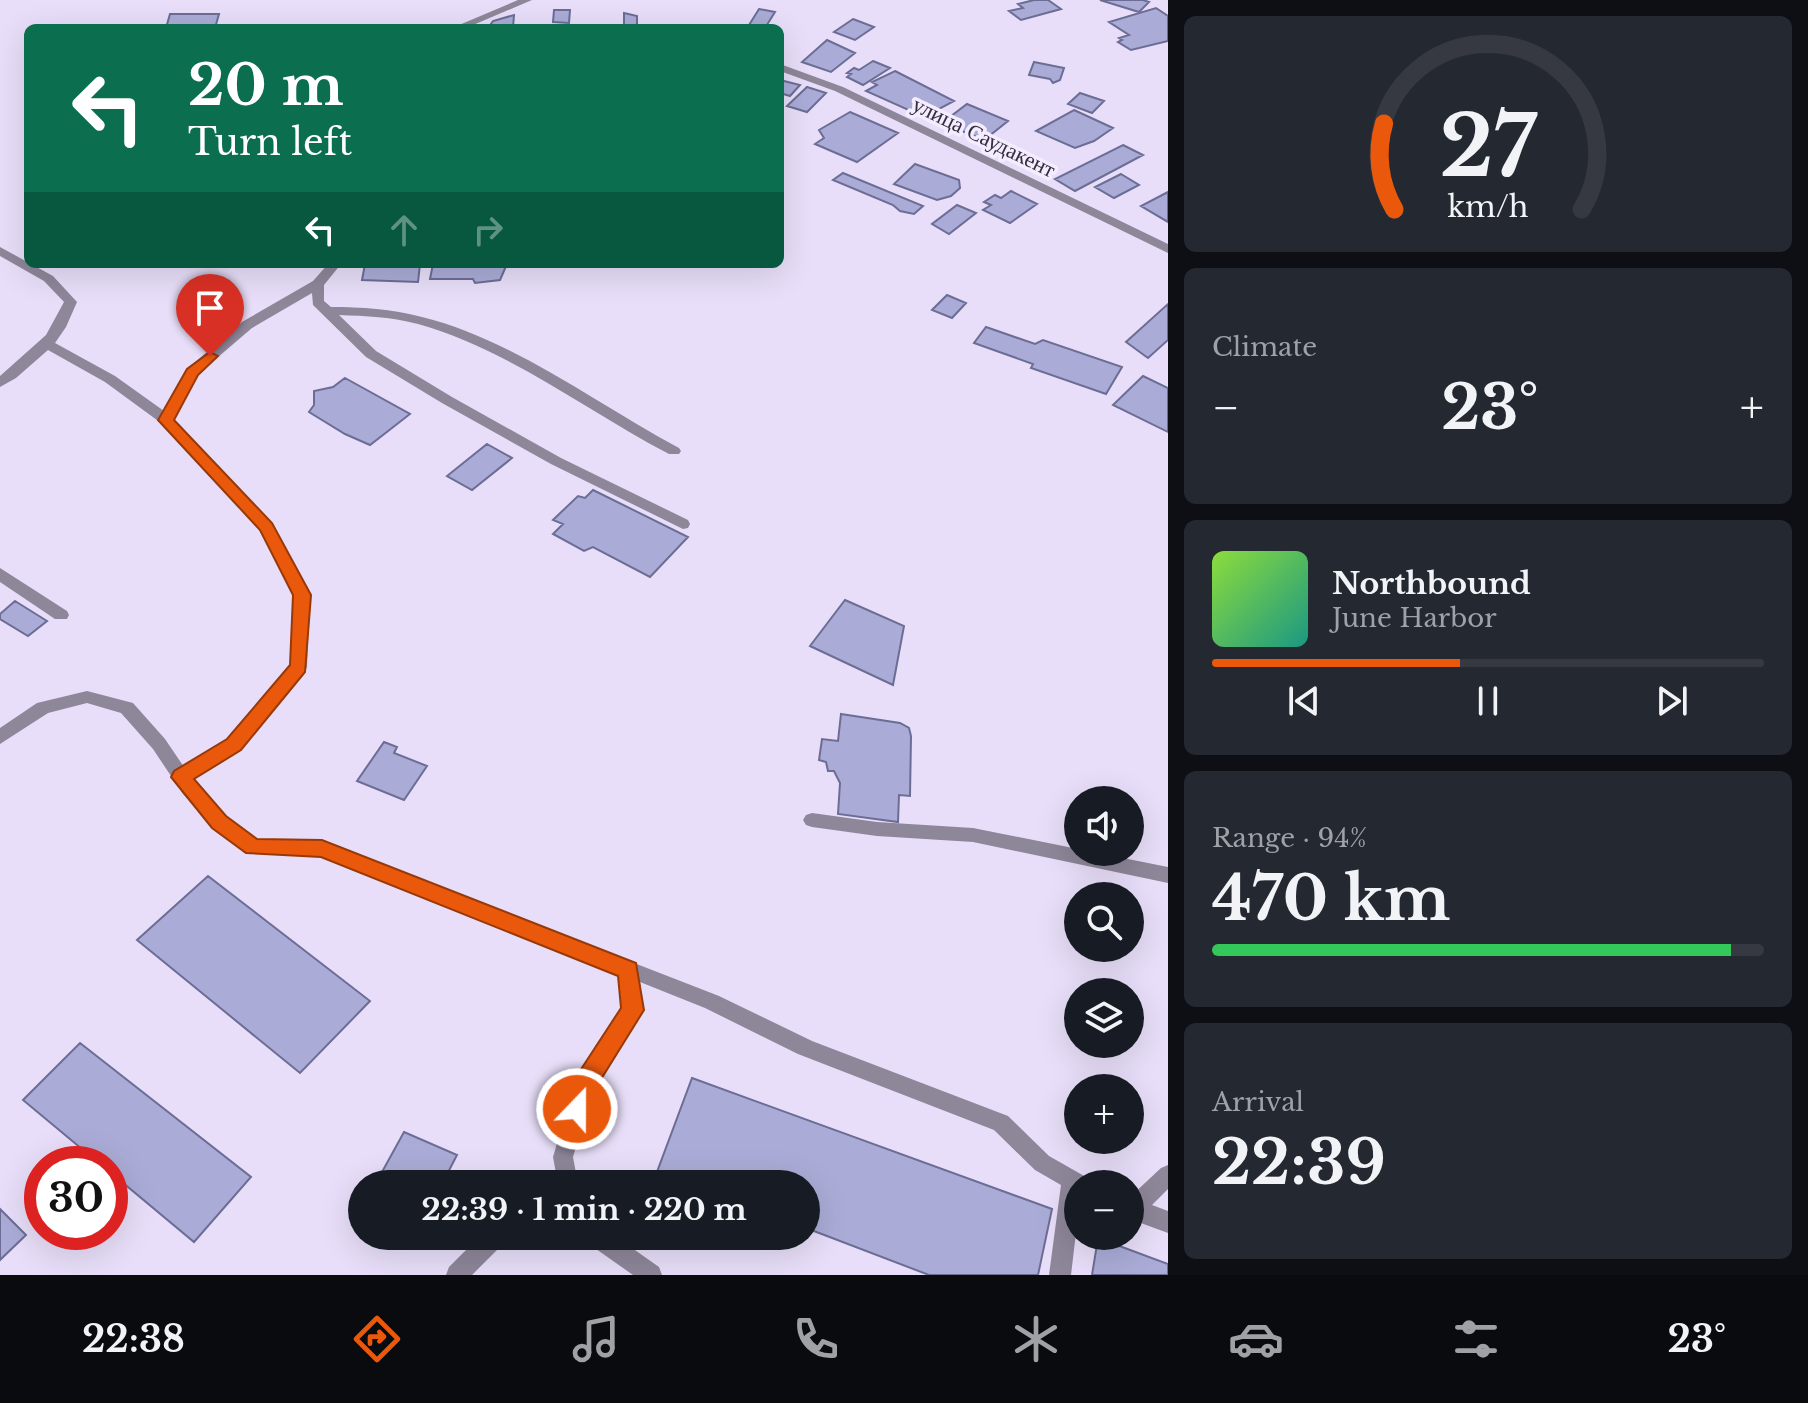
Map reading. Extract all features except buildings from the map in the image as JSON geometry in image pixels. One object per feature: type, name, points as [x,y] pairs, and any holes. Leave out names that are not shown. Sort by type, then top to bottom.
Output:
[{"type":"street","points":[[467,24],[527,0]]},
{"type":"street","name":"улица Саудакент","points":[[784,68],[839,89],[1168,249]]},
{"type":"street","points":[[0,251],[24,263]]},
{"type":"street","points":[[0,383],[47,344],[64,325],[71,302],[63,289],[33,268]]},
{"type":"street","points":[[166,420],[192,372],[247,325],[318,284],[332,268]]},
{"type":"street","points":[[318,284],[318,302],[371,354],[556,461],[683,524]]},
{"type":"street","points":[[327,311],[359,309],[399,315],[459,335],[548,376],[627,428],[674,451]]},
{"type":"street","points":[[47,344],[110,379],[166,420],[266,527],[302,595],[299,667],[234,744],[181,777]]},
{"type":"street","points":[[0,574],[61,615]]},
{"type":"street","points":[[0,737],[43,708],[87,697],[127,708],[219,822],[254,847],[322,849],[712,1002],[805,1048],[1001,1123],[1042,1163],[1064,1175]]},
{"type":"street","points":[[812,820],[877,829],[973,835],[1168,875]]},
{"type":"street","points":[[564,1170],[563,1157],[584,1085],[633,1010],[629,970]]},
{"type":"street","points":[[1144,1197],[1168,1175]]},
{"type":"street","points":[[1144,1213],[1168,1222]]},
{"type":"street","points":[[457,1275],[481,1250]]},
{"type":"street","points":[[616,1250],[651,1275]]},
{"type":"street","points":[[1060,1275],[1064,1250]]},
{"type":"route","points":[[210,356],[192,372],[166,420],[266,527],[302,595],[299,667],[234,744],[181,777],[219,822],[254,847],[322,849],[629,970],[633,1010],[584,1085],[577,1109]]}]
